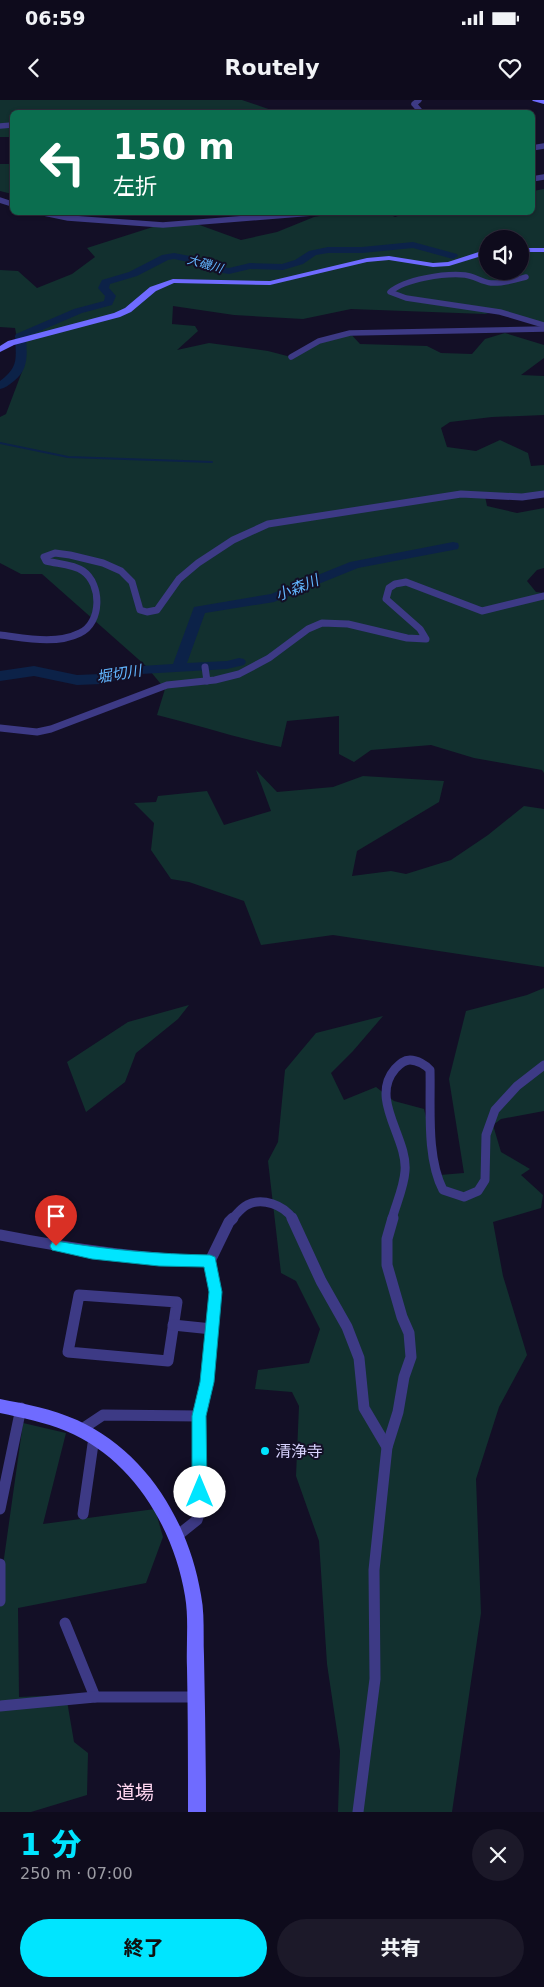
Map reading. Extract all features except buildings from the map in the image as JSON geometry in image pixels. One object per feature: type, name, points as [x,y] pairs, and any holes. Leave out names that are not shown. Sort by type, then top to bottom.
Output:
[{"type":"street","points":[[419,100],[414,104],[420,110]]},
{"type":"street","points":[[535,100],[544,102]]},
{"type":"street","points":[[54,215],[68,218],[162,225],[287,215]]},
{"type":"street","points":[[529,250],[544,250]]},
{"type":"street","points":[[0,349],[11,343],[117,316],[128,310],[153,289],[173,282],[270,283],[367,260],[388,258],[433,265],[449,264],[479,254]]},
{"type":"street","points":[[479,279],[467,275],[454,275],[409,283],[393,288],[390,292],[395,296],[506,313],[544,325]]},
{"type":"street","points":[[481,280],[493,284],[512,280]]},
{"type":"street","points":[[291,357],[306,346],[322,339],[350,333],[544,330]]},
{"type":"street","points":[[0,635],[36,639],[67,638],[81,633],[92,626],[95,616],[96,594],[92,579],[83,570],[46,561],[44,556],[56,553],[119,569],[125,573],[136,588],[140,610],[152,612],[157,610],[179,580],[189,570],[247,531],[268,524],[434,497],[475,494],[522,497],[544,494]]},
{"type":"street","points":[[0,728],[37,732],[51,729],[167,686],[233,676],[248,670],[308,629],[322,623],[348,624],[408,638],[426,639],[423,632],[415,624],[386,599],[385,594],[389,587],[397,583],[406,582],[482,611],[544,596]]},
{"type":"street","points":[[205,667],[207,681]]},
{"type":"street","points":[[358,1812],[375,1679],[374,1570],[387,1447],[398,1412],[404,1376],[411,1357],[409,1333],[402,1317],[387,1265],[387,1239],[405,1172],[404,1150],[388,1107],[386,1090],[388,1078],[400,1064],[410,1060],[426,1065],[430,1070],[433,1158],[437,1178],[443,1190],[464,1197],[478,1191],[485,1180],[486,1135],[495,1110],[517,1086],[544,1065]]},
{"type":"street","points":[[176,1536],[197,1520],[200,1511],[199,1416],[207,1382],[216,1292],[210,1261],[229,1222],[247,1205],[264,1202],[274,1204],[286,1210],[292,1217],[321,1281],[347,1326],[359,1358],[364,1408],[387,1447]]},
{"type":"street","points":[[0,1235],[92,1253],[159,1260],[210,1261]]},
{"type":"street","points":[[79,1294],[177,1302],[173,1325],[168,1361],[68,1352],[79,1294]]},
{"type":"street","points":[[173,1325],[212,1329]]},
{"type":"street","points":[[0,1406],[21,1408],[52,1416],[88,1433],[118,1454],[143,1480],[160,1504],[176,1536],[186,1564],[193,1597],[197,1697],[197,1812]]},
{"type":"street","points":[[0,1509],[21,1408]]},
{"type":"street","points":[[83,1514],[88,1433],[103,1415],[199,1416]]},
{"type":"street","points":[[0,1564],[0,1601]]},
{"type":"street","points":[[64,1623],[95,1697]]},
{"type":"street","points":[[0,1706],[95,1697],[197,1697]]},
{"type":"green space","points":[[0,100],[242,100],[271,110],[10,110],[10,137],[0,137]]},
{"type":"green space","points":[[0,164],[10,164],[10,194],[0,191]]},
{"type":"green space","points":[[544,189],[544,325],[498,311],[485,314],[351,309],[303,319],[234,315],[173,306],[172,324],[195,326],[198,331],[177,350],[209,343],[268,351],[291,357],[314,343],[349,332],[360,344],[427,346],[441,353],[472,354],[485,339],[505,333],[544,345],[544,358],[521,375],[544,376],[544,415],[492,417],[450,422],[441,428],[447,447],[476,451],[500,440],[528,453],[531,466],[544,465],[544,493],[485,496],[487,506],[517,513],[544,508],[544,568],[537,570],[527,581],[536,592],[544,593],[544,773],[542,770],[474,758],[431,745],[371,750],[354,762],[339,754],[339,716],[287,721],[281,747],[157,715],[165,689],[146,666],[42,574],[21,574],[0,563],[0,417],[6,414],[23,369],[15,328],[0,327],[0,270],[18,271],[37,288],[72,274],[95,257],[87,248],[156,226],[194,223],[241,240],[277,232],[314,217],[326,215],[391,215],[395,217],[401,215],[535,215],[535,191]]},
{"type":"green space","points":[[256,770],[277,792],[333,787],[363,776],[444,781],[439,802],[357,851],[352,876],[391,871],[406,874],[451,860],[488,835],[524,806],[544,809],[544,967],[333,935],[261,945],[244,901],[189,882],[171,879],[151,850],[154,823],[134,803],[156,802],[158,796],[207,791],[224,825],[271,811]]},
{"type":"green space","points":[[544,988],[544,1111],[501,1119],[493,1125],[501,1152],[530,1169],[521,1175],[543,1195],[541,1208],[493,1222],[503,1276],[527,1355],[499,1407],[476,1479],[481,1613],[452,1812],[338,1812],[340,1751],[327,1664],[319,1541],[296,1476],[299,1406],[292,1392],[255,1389],[258,1370],[309,1363],[320,1329],[296,1281],[281,1273],[268,1161],[278,1142],[285,1070],[316,1033],[383,1016],[331,1073],[344,1100],[376,1087],[394,1101],[424,1109],[440,1175],[464,1173],[449,1079],[466,1011],[527,995]]},
{"type":"green space","points":[[189,1005],[178,1019],[136,1053],[125,1082],[86,1112],[67,1062],[128,1022]]},
{"type":"green space","points":[[23,1423],[66,1433],[43,1524],[155,1509],[163,1537],[146,1583],[18,1608],[19,1697],[66,1695],[74,1742],[88,1753],[87,1795],[31,1812],[0,1812],[0,1707],[4,1707],[0,1700],[0,1587]]},
{"type":"waterway","name":"大磯川","points":[[0,386],[14,375],[21,366],[20,336],[78,311],[108,303],[111,296],[103,288],[106,282],[133,274],[166,257],[174,256],[191,259],[215,269],[229,271],[250,266],[283,267],[299,262],[313,253],[328,250],[362,250],[413,245],[453,256]]},
{"type":"waterway","points":[[0,443],[68,457],[212,462]]},
{"type":"waterway","name":"小森川","points":[[179,667],[199,610],[274,598],[355,565],[453,546]]},
{"type":"waterway","name":"堀切川","points":[[0,676],[34,671],[77,680],[101,679],[141,670],[227,665],[239,662]]},
{"type":"place","name":"清浄寺","points":[[265,1451]]},
{"type":"district","name":"道場","points":[[135,1792]]},
{"type":"route","points":[[56,1246],[92,1253],[159,1260],[210,1261],[216,1292],[207,1382],[199,1416],[200,1492]]}]
